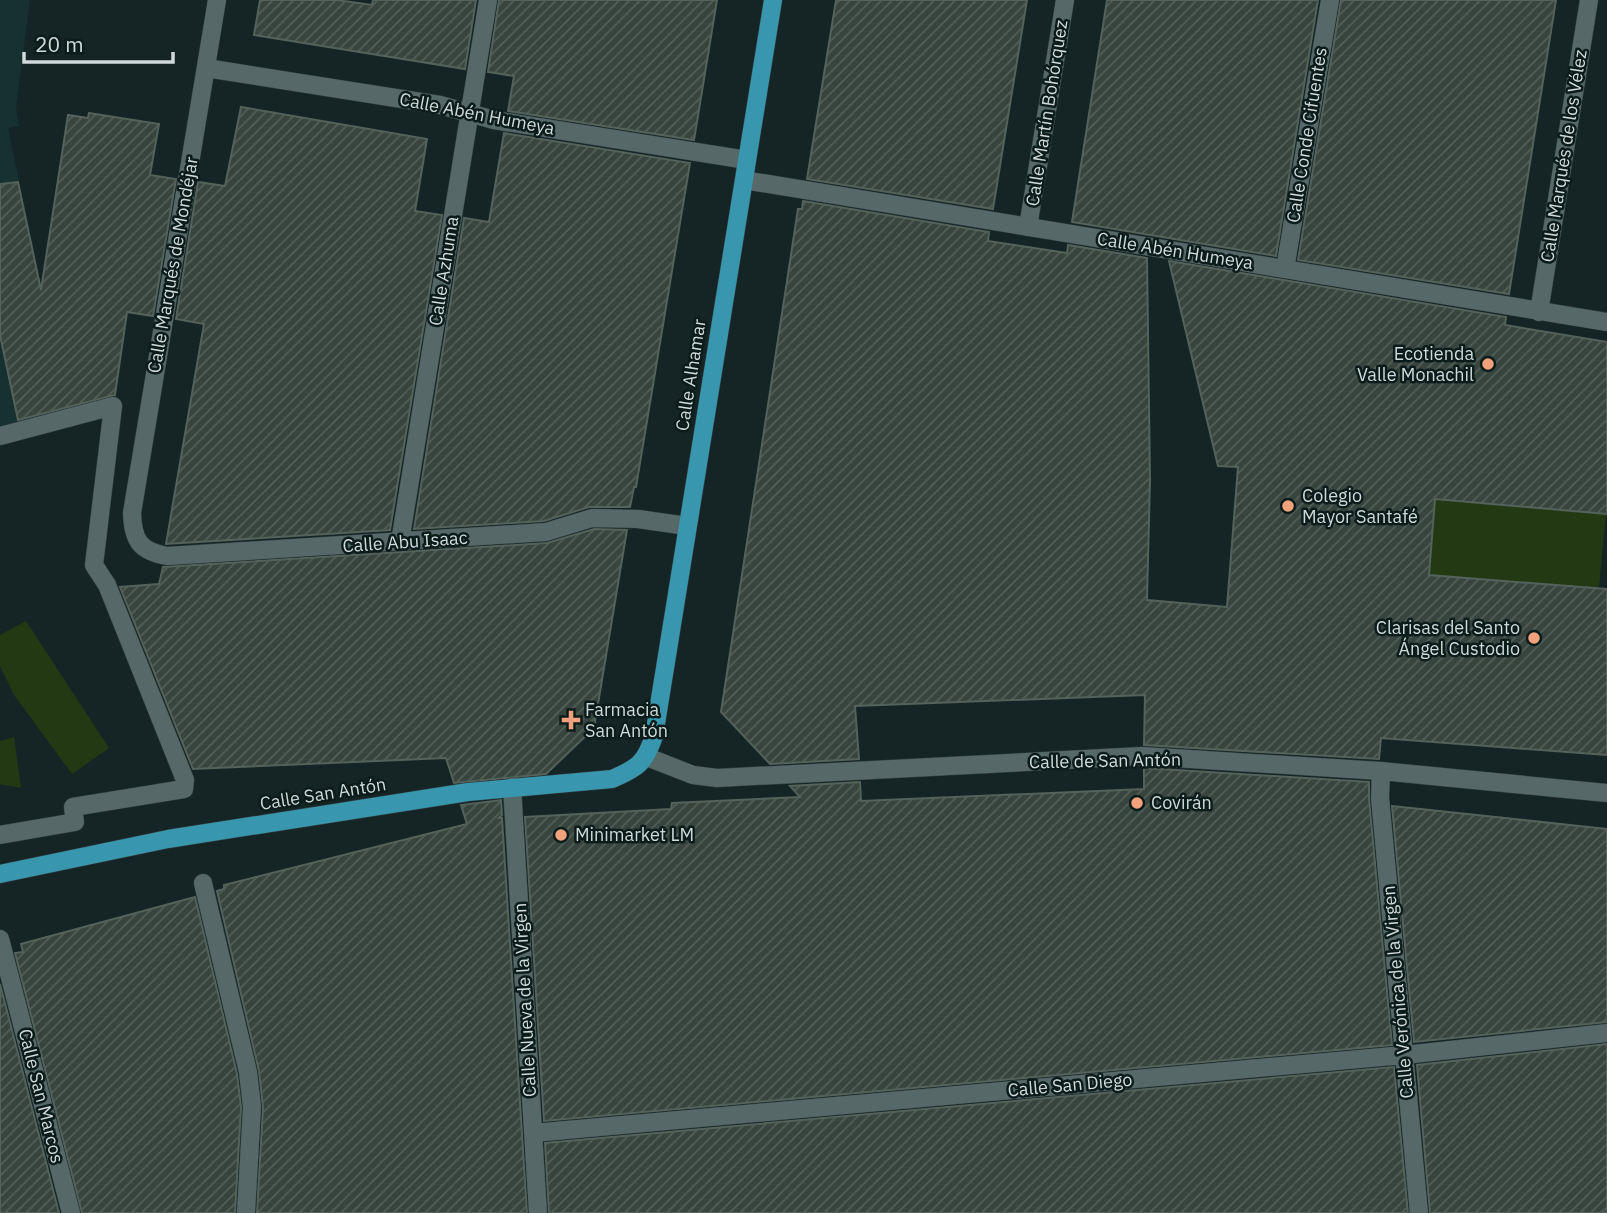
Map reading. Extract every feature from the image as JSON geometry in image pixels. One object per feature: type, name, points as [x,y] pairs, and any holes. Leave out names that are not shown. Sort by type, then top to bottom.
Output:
[{"type":"main road","name":"Calle Alhamar","points":[[648,757],[654,736],[773,0]]},
{"type":"main road","name":"Calle San Antón","points":[[0,874],[168,839],[512,788],[612,779],[634,770],[648,757]]},
{"type":"street","name":"Calle Marqués de Mondéjar","points":[[132,529],[132,513],[217,0]]},
{"type":"street","name":"Calle Azhuma","points":[[400,542],[488,0]]},
{"type":"street","name":"Calle Martín Bohórquez","points":[[1028,227],[1065,0]]},
{"type":"street","name":"Calle Conde Cifuentes","points":[[1285,269],[1330,0]]},
{"type":"street","name":"Calle Marqués de los Vélez","points":[[1539,312],[1589,0]]},
{"type":"street","name":"Calle Abén Humeya","points":[[206,68],[440,105],[494,120],[747,160]]},
{"type":"street","name":"Calle Abén Humeya","points":[[744,180],[1607,323]]},
{"type":"street","points":[[0,436],[113,406],[94,565],[107,585],[185,780],[184,789],[73,807],[75,822],[0,835]]},
{"type":"street","name":"Calle Abu Isaac","points":[[132,529],[141,546],[151,553],[167,556],[546,532],[592,518],[638,519],[687,526]]},
{"type":"street","name":"Calle de San Antón","points":[[648,757],[693,775],[717,778],[1142,756],[1381,771],[1607,793]]},
{"type":"street","name":"Calle Verónica de la Virgen","points":[[1381,771],[1380,798],[1419,1213]]},
{"type":"street","name":"Calle Nueva de la Virgen","points":[[512,788],[538,1213]]},
{"type":"street","points":[[203,883],[248,1072],[252,1107],[246,1213]]},
{"type":"street","name":"Calle San Marcos","points":[[0,939],[71,1213]]},
{"type":"street","name":"Calle San Diego","points":[[533,1133],[1404,1055],[1607,1033]]},
{"type":"shaded area","points":[[0,0],[30,0],[16,107],[19,126],[8,128],[68,417],[0,436]]},
{"type":"green space","points":[[1435,499],[1606,514],[1599,588],[1467,578],[1463,619],[1374,529],[1432,534]]},
{"type":"green space","points":[[26,621],[109,748],[72,774],[14,695],[0,666],[0,635]]},
{"type":"green space","points":[[14,737],[21,788],[0,784],[0,741]]},
{"type":"building","points":[[260,0],[337,0],[372,5],[373,0],[476,0],[465,69],[254,35]]},
{"type":"building","points":[[499,0],[717,0],[694,140],[508,111],[514,76],[488,72]]},
{"type":"building","points":[[836,0],[1027,0],[993,209],[807,179]]},
{"type":"building","points":[[1107,0],[1318,0],[1276,256],[1072,222]]},
{"type":"building","points":[[1341,0],[1556,0],[1509,294],[1298,260]]},
{"type":"building","points":[[241,107],[427,139],[415,211],[442,215],[390,530],[166,544],[204,324],[176,319],[198,182],[225,186]]},
{"type":"building","points":[[89,113],[159,124],[150,175],[176,179],[153,316],[127,312],[115,395],[18,420],[0,335],[0,184],[18,182],[41,290],[68,115],[88,118]]},
{"type":"building","points":[[504,133],[690,163],[636,487],[630,507],[589,507],[544,521],[414,529],[464,218],[489,222]]},
{"type":"building","points":[[803,201],[989,232],[988,241],[1067,253],[1068,245],[1147,258],[1150,480],[1147,600],[1227,607],[1238,467],[1218,466],[1169,261],[1506,317],[1505,325],[1607,342],[1607,514],[1435,499],[1429,575],[1607,589],[1607,755],[1381,738],[1379,759],[1144,745],[1145,695],[855,706],[859,759],[770,764],[721,712],[798,209],[802,209]]},
{"type":"building","points":[[594,529],[627,530],[594,728],[546,774],[454,783],[446,758],[193,769],[120,587],[159,584],[163,567],[547,543]]},
{"type":"building","points":[[1144,768],[1369,782],[1392,1045],[544,1121],[525,817],[671,809],[672,803],[800,797],[790,786],[860,782],[861,801],[1144,789]]},
{"type":"building","points":[[501,800],[502,815],[499,818],[502,818],[527,1213],[257,1213],[263,1108],[259,1071],[217,891],[224,889],[224,885],[467,824],[461,805]]},
{"type":"building","points":[[1392,806],[1607,829],[1607,1022],[1414,1042]]},
{"type":"building","points":[[195,897],[237,1074],[241,1107],[235,1213],[82,1213],[15,953],[23,952],[21,944]]},
{"type":"building","points":[[0,984],[59,1213],[0,1213]]},
{"type":"building","points":[[1607,1044],[1607,1213],[1430,1213],[1417,1065]]},
{"type":"building","points":[[1394,1067],[1408,1213],[549,1213],[545,1143]]},
{"type":"place","name":"Ecotienda Valle Monachil","points":[[1488,364]]},
{"type":"place","name":"Colegio Mayor Santafé","points":[[1288,506]]},
{"type":"place","name":"Clarisas del Santo Ángel Custodio","points":[[1534,638]]},
{"type":"place","name":"Farmacia San Antón","points":[[571,720]]},
{"type":"place","name":"Covirán","points":[[1137,803]]},
{"type":"place","name":"Minimarket LM","points":[[561,835]]}]
